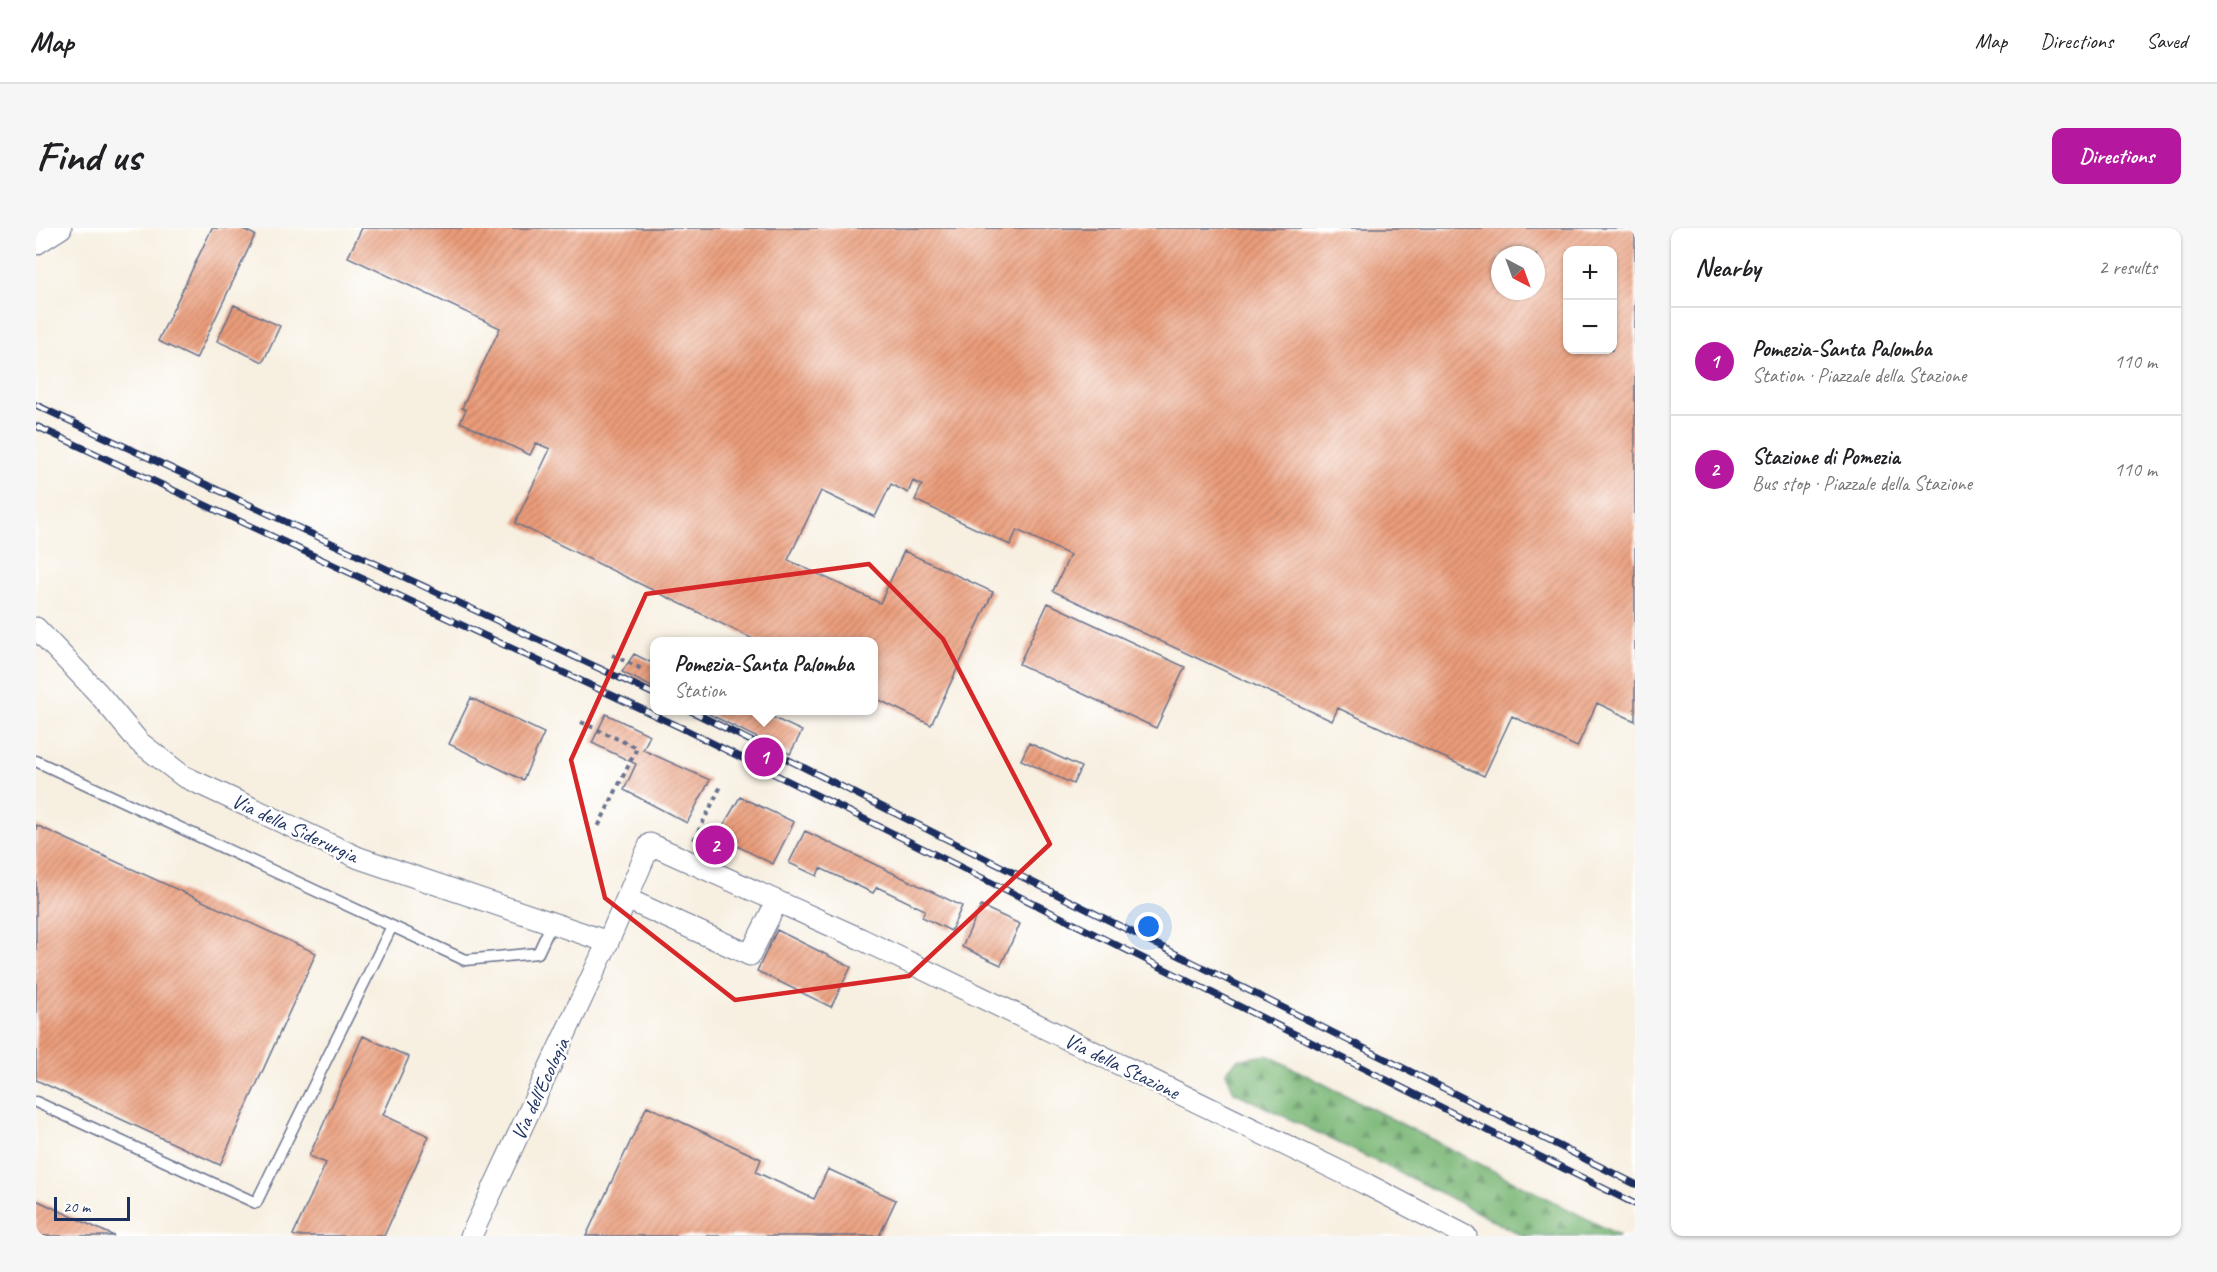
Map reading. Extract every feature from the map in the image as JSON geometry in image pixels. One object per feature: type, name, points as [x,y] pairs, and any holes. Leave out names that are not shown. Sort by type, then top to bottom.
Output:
[{"type":"street","points":[[36,244],[61,228]]},
{"type":"street","name":"Via della Siderurgia","points":[[36,628],[98,693],[139,742],[183,776],[359,858],[608,942]]},
{"type":"street","name":"Via della Stazione","points":[[627,899],[650,844],[871,944],[1284,1144],[1466,1236]]},
{"type":"street","points":[[608,942],[627,899],[750,955],[777,901]]},
{"type":"street","name":"Via dell'Ecologia","points":[[471,1236],[608,942]]},
{"type":"lane","points":[[36,761],[465,960],[538,953],[552,923]]},
{"type":"lane","points":[[36,1102],[256,1203],[392,926]]},
{"type":"path","points":[[612,655],[642,669]]},
{"type":"path","points":[[582,722],[637,748],[597,829]]},
{"type":"path","points":[[684,859],[721,786]]},
{"type":"highlighted area","points":[[869,564],[943,639],[1050,844],[909,976],[735,1000],[605,898],[571,760],[646,594]]},
{"type":"green space","points":[[1267,1055],[1620,1236],[1523,1236],[1431,1188],[1234,1092],[1226,1072],[1237,1060]]},
{"type":"building","points":[[212,228],[241,228],[255,235],[196,359],[158,341]]},
{"type":"building","points":[[362,228],[1635,228],[1635,721],[1597,703],[1577,747],[1512,716],[1484,776],[1338,708],[1332,721],[1053,591],[1070,555],[1017,530],[1010,545],[915,500],[922,485],[913,481],[908,493],[891,484],[875,517],[821,491],[788,560],[880,603],[904,551],[993,592],[931,725],[878,699],[878,637],[749,637],[515,523],[550,449],[536,443],[530,455],[460,422],[466,410],[462,408],[500,328],[348,257]]},
{"type":"building","points":[[234,305],[280,326],[263,362],[217,341]]},
{"type":"building","points":[[1048,603],[1185,667],[1156,728],[1019,664]]},
{"type":"building","points":[[634,654],[650,662],[650,686],[622,672]]},
{"type":"building","points":[[471,698],[544,733],[523,780],[449,744]]},
{"type":"building","points":[[606,714],[650,735],[643,750],[710,780],[687,823],[624,790],[636,764],[592,743]]},
{"type":"building","points":[[711,715],[768,715],[802,731],[790,754]]},
{"type":"building","points":[[1029,743],[1081,767],[1073,784],[1021,760]]},
{"type":"building","points":[[740,797],[794,822],[773,864],[717,836]]},
{"type":"building","points":[[36,825],[316,953],[220,1165],[36,1080]]},
{"type":"building","points":[[805,831],[962,906],[951,931],[922,917],[925,910],[877,887],[873,893],[820,868],[817,876],[789,863]]},
{"type":"building","points":[[981,906],[1020,924],[1001,965],[962,947]]},
{"type":"building","points":[[777,930],[851,967],[831,1007],[757,971]]},
{"type":"building","points":[[363,1036],[409,1057],[383,1115],[429,1136],[384,1236],[295,1236],[293,1235],[326,1163],[309,1156]]},
{"type":"building","points":[[647,1106],[761,1159],[756,1172],[814,1199],[828,1169],[896,1200],[879,1236],[586,1236]]},
{"type":"building","points":[[36,1200],[114,1236],[36,1236]]},
{"type":"railway","points":[[36,405],[650,692]]},
{"type":"railway","points":[[36,426],[650,713]]},
{"type":"railway","points":[[654,715],[1635,1204]]},
{"type":"railway","points":[[699,715],[1635,1184]]},
{"type":"place","name":"Pomezia-Santa Palomba","points":[[764,757]]},
{"type":"place","name":"Stazione di Pomezia","points":[[715,845]]}]
